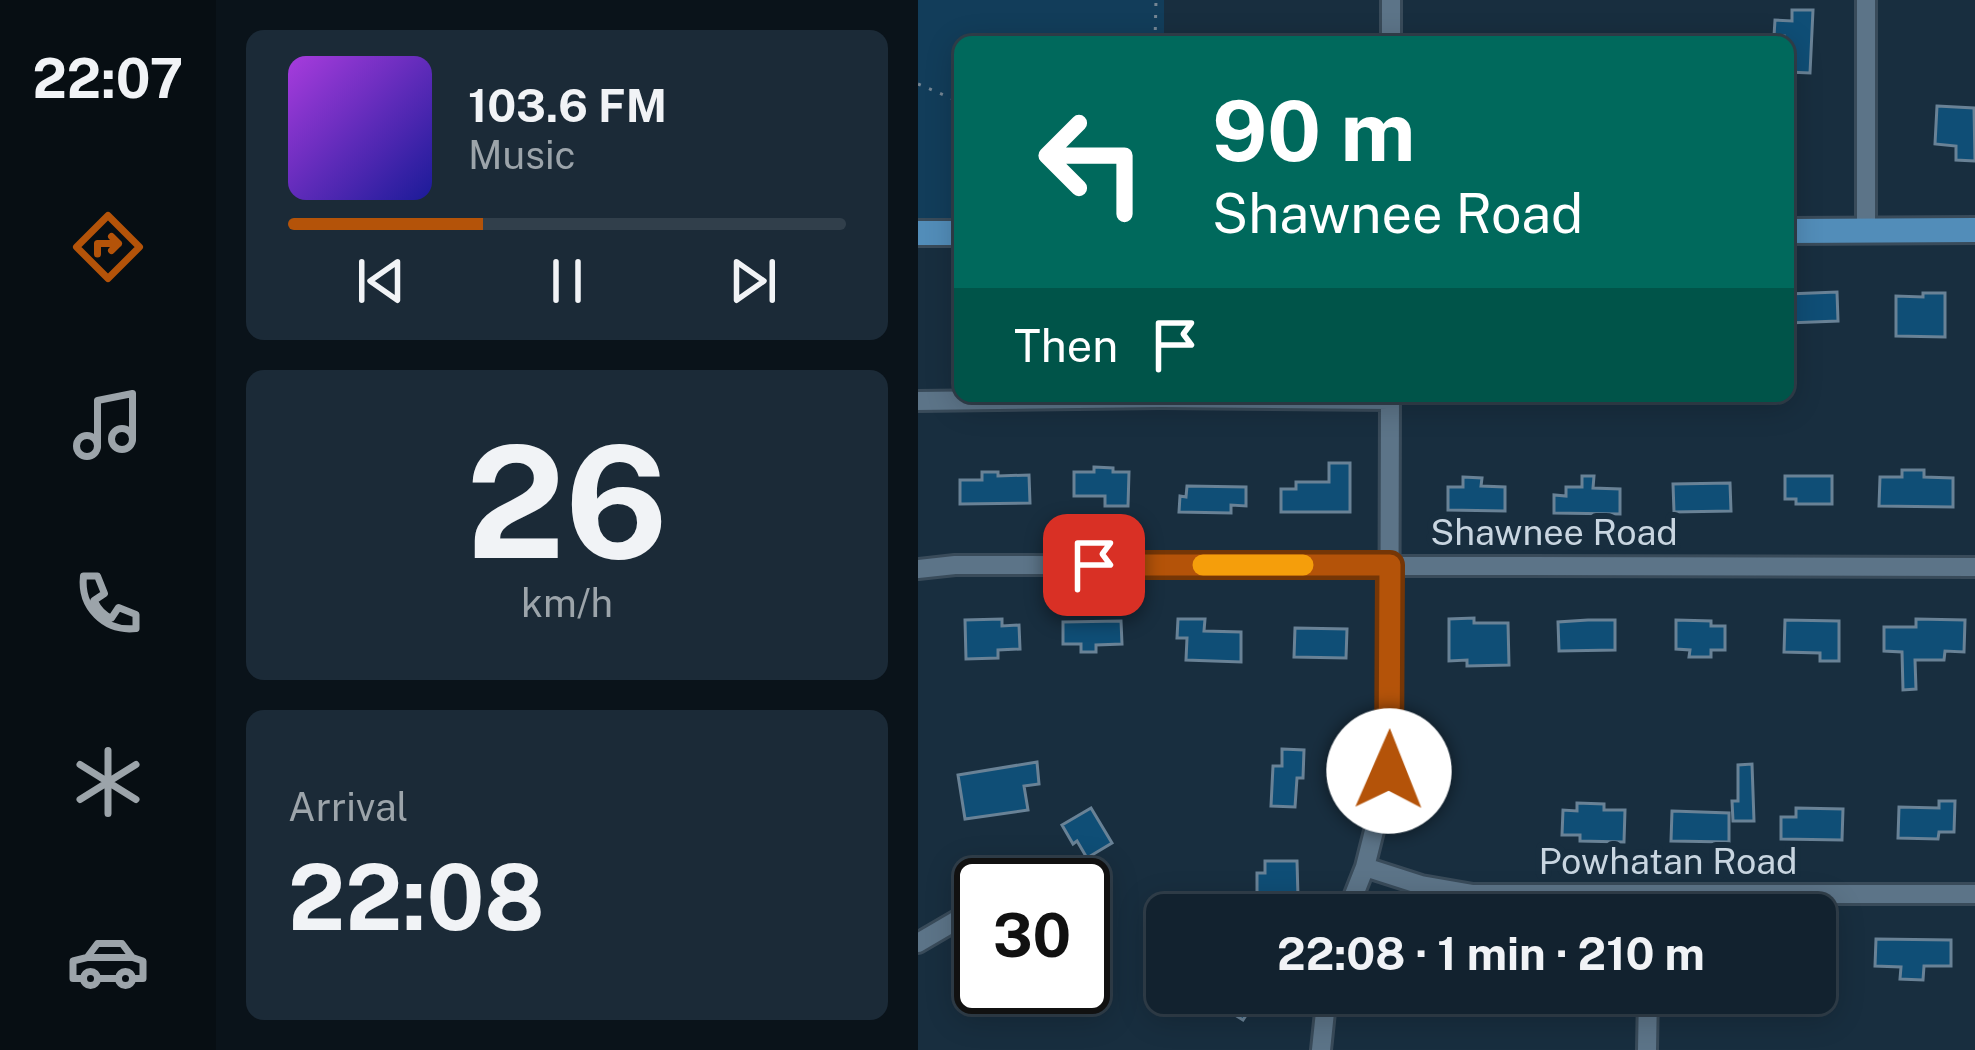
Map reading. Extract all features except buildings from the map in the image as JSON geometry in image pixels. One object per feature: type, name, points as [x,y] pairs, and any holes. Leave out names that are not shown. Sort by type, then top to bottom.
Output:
[{"type":"main road","points":[[1794,231],[1975,230]]},
{"type":"main road","points":[[918,233],[954,233]]},
{"type":"street","points":[[1390,0],[1390,36]]},
{"type":"street","points":[[1866,0],[1866,231]]},
{"type":"street","points":[[918,401],[954,401]]},
{"type":"street","points":[[1354,894],[1389,771],[1390,402]]},
{"type":"street","name":"Shawnee Road","points":[[918,569],[955,565],[1975,567]]},
{"type":"street","name":"Powhatan Road","points":[[1365,867],[1421,885],[1473,894],[1975,894]]},
{"type":"street","points":[[918,943],[954,922]]},
{"type":"street","points":[[1321,1050],[1325,1014]]},
{"type":"street","points":[[1647,1050],[1648,1014]]},
{"type":"path","points":[[1155,36],[1156,0]]},
{"type":"path","points":[[918,84],[954,99]]},
{"type":"shaded area","points":[[918,0],[1164,0],[1164,36],[954,36],[954,220],[918,220]]},
{"type":"slow traffic","points":[[1203,565],[1303,565]]},
{"type":"route","points":[[1094,565],[1390,565],[1389,771]]}]
